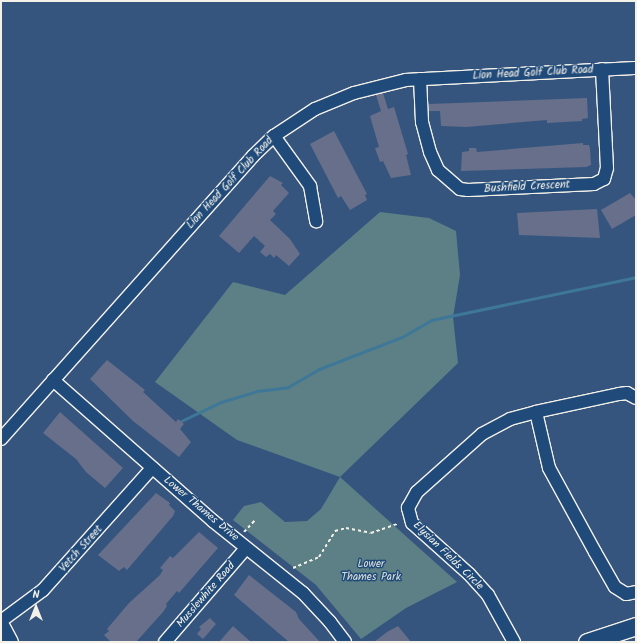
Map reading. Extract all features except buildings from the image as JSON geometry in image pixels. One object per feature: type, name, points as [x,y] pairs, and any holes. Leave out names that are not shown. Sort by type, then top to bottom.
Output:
[{"type":"street","name":"Lion Head Golf Club Road","points":[[1,439],[225,186],[274,136],[315,109],[348,95],[383,84],[420,79],[636,68]]},
{"type":"street","name":"Bushfield Crescent","points":[[420,79],[422,122],[430,152],[438,170],[460,189],[468,190],[586,184],[600,182],[607,174],[602,69]]},
{"type":"street","points":[[274,136],[310,186],[316,221]]},
{"type":"street","name":"Lower Thames Drive","points":[[53,380],[152,468],[246,548],[303,593],[330,622],[345,642]]},
{"type":"street","name":"Elysian Fields Circle","points":[[514,642],[488,595],[469,574],[412,523],[408,508],[417,492],[482,434],[510,419],[619,394],[627,393],[636,398]]},
{"type":"street","points":[[536,412],[549,468],[595,552],[615,587],[626,594],[636,592]]},
{"type":"street","name":"Vetch Street","points":[[1,621],[43,590],[152,468]]},
{"type":"street","name":"Musslewhite Road","points":[[167,641],[246,548]]},
{"type":"street","points":[[587,642],[636,626]]},
{"type":"street","points":[[1,627],[9,642]]},
{"type":"path","points":[[242,535],[255,520]]},
{"type":"path","points":[[293,568],[319,557],[335,531],[346,528],[371,533],[397,524]]},
{"type":"green space","points":[[380,212],[429,218],[456,231],[460,275],[453,317],[458,363],[340,477],[237,440],[155,382],[233,282],[285,295]]},
{"type":"green space","name":"Lower Thames Park","points":[[340,477],[457,582],[406,608],[361,639],[316,585],[233,520],[244,506],[261,502],[285,522],[307,521],[321,509]]},
{"type":"waterway","points":[[177,423],[221,402],[257,391],[288,387],[319,369],[402,337],[431,320],[636,277]]}]
